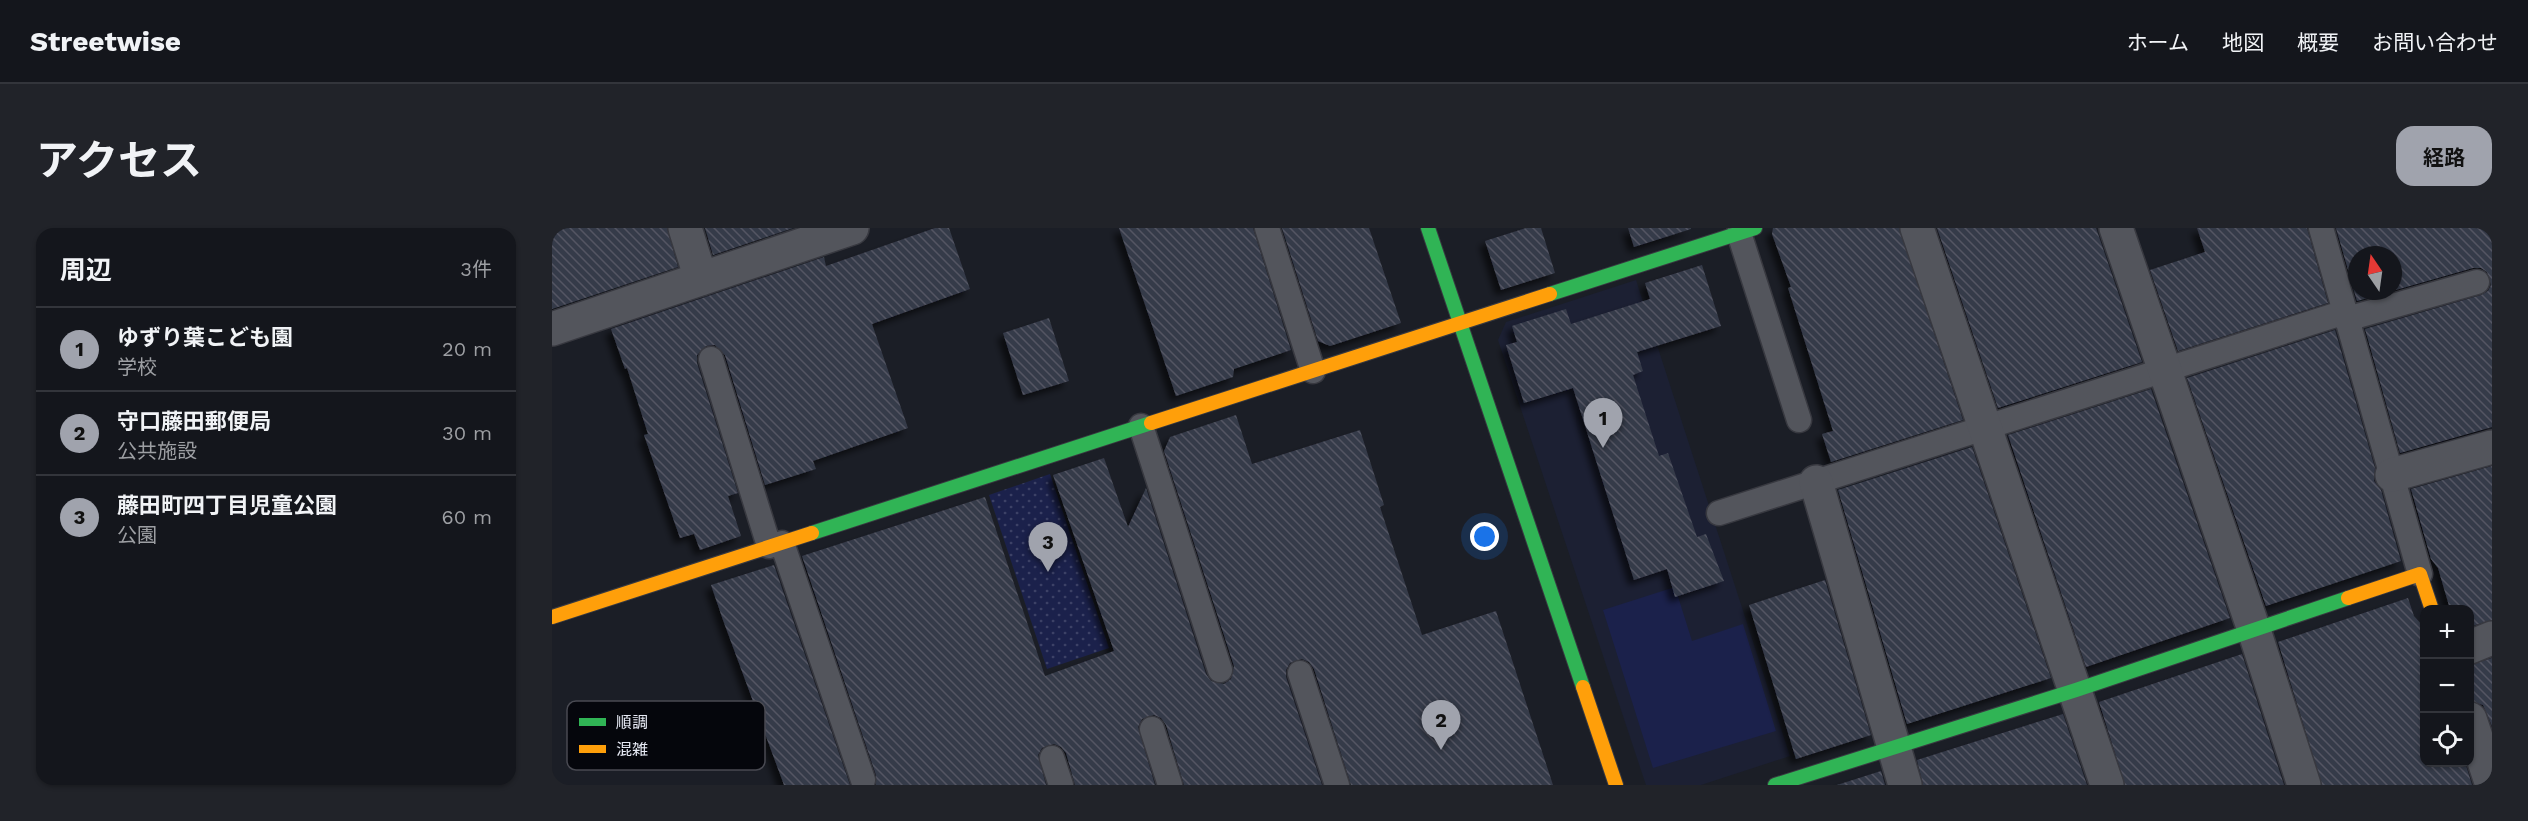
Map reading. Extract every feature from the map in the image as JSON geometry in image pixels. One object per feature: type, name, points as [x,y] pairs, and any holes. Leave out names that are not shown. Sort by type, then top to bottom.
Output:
[{"type":"street","points":[[685,228],[701,279]]},
{"type":"street","points":[[552,329],[852,228]]},
{"type":"street","points":[[1428,228],[1616,785]]},
{"type":"street","points":[[1917,228],[2107,785]]},
{"type":"street","points":[[2116,228],[2254,630],[2304,785]]},
{"type":"street","points":[[552,616],[1747,231]]},
{"type":"street","points":[[2392,475],[2492,447]]},
{"type":"street","points":[[1816,482],[1892,748],[1905,785]]},
{"type":"street","points":[[1775,785],[2076,690],[2420,574],[2431,605]]},
{"type":"street","points":[[2474,645],[2492,638]]},
{"type":"street","points":[[2474,733],[2492,785]]},
{"type":"lane","points":[[1267,228],[1314,371]]},
{"type":"lane","points":[[2321,228],[2420,574]]},
{"type":"lane","points":[[1747,231],[1798,420]]},
{"type":"lane","points":[[1719,513],[2164,370],[2346,315],[2477,282]]},
{"type":"lane","points":[[711,359],[863,780]]},
{"type":"lane","points":[[1141,426],[1220,670]]},
{"type":"lane","points":[[1300,674],[1337,785]]},
{"type":"lane","points":[[1152,729],[1170,785]]},
{"type":"lane","points":[[1052,758],[1061,785]]},
{"type":"shaded area","points":[[1636,280],[1790,756],[1701,785],[1646,785],[1498,340],[1506,322]]},
{"type":"shaded area","points":[[1050,474],[1109,648],[1047,669],[989,495]]},
{"type":"shaded area","points":[[1675,587],[1692,641],[1743,624],[1776,731],[1653,768],[1603,610]]},
{"type":"building","points":[[552,228],[667,228],[678,267],[552,309]]},
{"type":"building","points":[[705,228],[793,228],[713,255]]},
{"type":"building","points":[[935,228],[949,228],[970,289],[872,324],[908,428],[813,461],[816,469],[765,485],[725,355],[715,345],[706,346],[697,355],[697,363],[738,493],[728,496],[741,536],[700,550],[694,534],[680,538],[644,435],[648,434],[627,368],[625,369],[611,329],[824,257],[826,266]]},
{"type":"building","points":[[1119,228],[1253,228],[1291,350],[1234,369],[1233,377],[1176,396]]},
{"type":"building","points":[[1282,228],[1369,228],[1401,323],[1330,346],[1318,341]]},
{"type":"building","points":[[1526,228],[1541,228],[1555,273],[1501,290],[1485,241]]},
{"type":"building","points":[[1628,228],[1691,228],[1691,229],[1634,247]]},
{"type":"building","points":[[1773,228],[1899,228],[1963,420],[1831,462],[1822,434],[1833,431],[1788,288],[1791,287],[1772,234]]},
{"type":"building","points":[[1937,228],[2096,228],[2142,362],[1998,408]]},
{"type":"building","points":[[2197,228],[2307,228],[2328,303],[2178,351],[2150,270],[2205,252]]},
{"type":"building","points":[[2336,228],[2492,228],[2492,427],[2400,453],[2365,329],[2488,291],[2491,285],[2487,272],[2481,268],[2473,268],[2402,288],[2402,246],[2348,246],[2348,270]]},
{"type":"building","points":[[1702,265],[1721,326],[1637,352],[1643,371],[1633,375],[1659,456],[1668,453],[1697,537],[1706,534],[1724,581],[1675,597],[1667,569],[1634,580],[1573,388],[1524,403],[1506,345],[1517,342],[1512,326],[1566,309],[1571,324],[1650,299],[1645,283]]},
{"type":"building","points":[[1049,318],[1069,381],[1023,395],[1003,333]]},
{"type":"building","points":[[2335,330],[2375,468],[2374,481],[2381,490],[2401,561],[2266,606],[2187,378]]},
{"type":"building","points":[[2151,389],[2230,618],[2086,667],[2008,435]]},
{"type":"building","points":[[1236,415],[1252,464],[1360,430],[1384,505],[1380,507],[1422,635],[1496,611],[1553,785],[1351,785],[1314,669],[1309,662],[1302,659],[1290,663],[1286,670],[1286,677],[1322,785],[1184,785],[1166,725],[1161,718],[1154,715],[1142,719],[1138,727],[1155,785],[1075,785],[1066,753],[1054,744],[1042,748],[1038,755],[1046,785],[876,785],[876,775],[802,556],[985,497],[1045,676],[1114,651],[1053,475],[1104,458],[1128,527],[1146,488],[1206,674],[1211,681],[1224,684],[1231,679],[1234,666],[1164,451],[1170,437]]},
{"type":"building","points":[[1972,447],[2051,678],[1907,724],[1838,490]]},
{"type":"building","points":[[2492,466],[2492,620],[2474,625],[2474,605],[2449,605],[2438,568],[2431,559],[2411,489]]},
{"type":"building","points":[[774,565],[850,785],[784,785],[765,734],[765,701],[753,701],[711,585]]},
{"type":"building","points":[[1825,580],[1871,735],[1796,759],[1749,605]]},
{"type":"building","points":[[2408,598],[2414,616],[2420,623],[2420,767],[2467,767],[2472,785],[2322,785],[2278,642]]},
{"type":"building","points":[[2242,654],[2284,785],[2125,785],[2099,702]]},
{"type":"building","points":[[2492,658],[2492,726],[2483,705],[2474,702],[2474,663]]},
{"type":"building","points":[[2063,714],[2087,785],[1923,785],[1917,760]]},
{"type":"building","points":[[1881,771],[1885,785],[1837,785]]},
{"type":"traffic: fast","points":[[1428,228],[1583,687]]},
{"type":"traffic: fast","points":[[1550,294],[1755,228]]},
{"type":"traffic: fast","points":[[812,533],[1151,423]]},
{"type":"traffic: fast","points":[[1775,785],[2076,690],[2348,598]]},
{"type":"traffic: slow","points":[[1151,423],[1550,294]]},
{"type":"traffic: slow","points":[[552,617],[812,533]]},
{"type":"traffic: slow","points":[[2348,598],[2420,574],[2430,605]]},
{"type":"traffic: slow","points":[[1583,687],[1616,785]]},
{"type":"place","name":"ゆずり葉こども園","points":[[1603,448]]},
{"type":"place","name":"藤田町四丁目児童公園","points":[[1048,572]]},
{"type":"place","name":"守口藤田郵便局","points":[[1441,750]]}]
